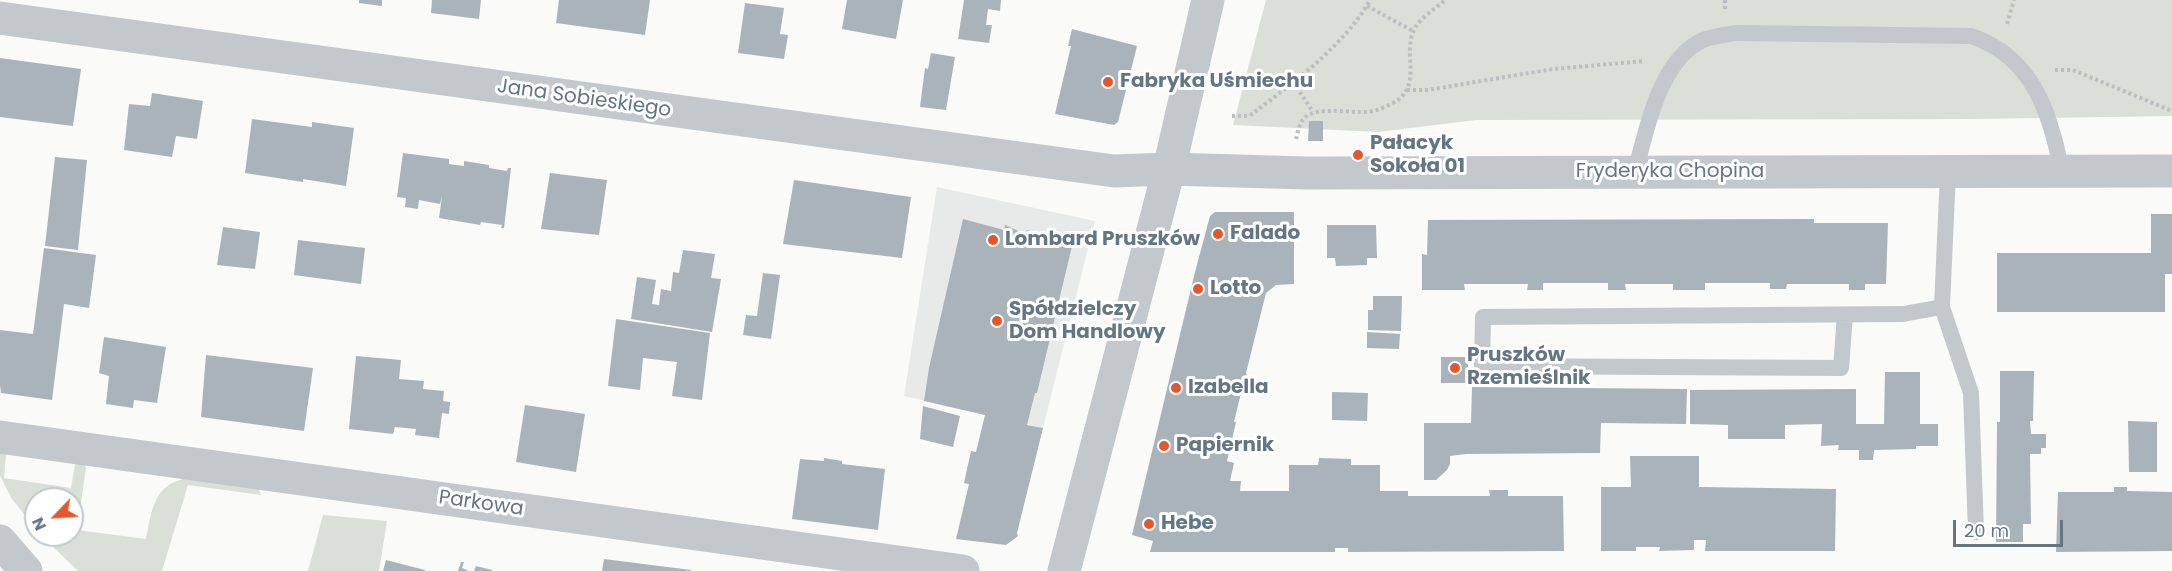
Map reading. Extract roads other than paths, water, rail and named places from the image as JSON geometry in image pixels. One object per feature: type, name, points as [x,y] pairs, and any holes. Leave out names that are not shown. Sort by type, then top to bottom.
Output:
[{"type":"street","points":[[1064,571],[1168,169],[1208,0]]},
{"type":"street","name":"Jana Sobieskiego","points":[[0,18],[1114,171],[1168,169]]},
{"type":"street","name":"Fryderyka Chopina","points":[[1168,169],[1306,173],[2172,171]]},
{"type":"street","name":"Parkowa","points":[[0,437],[963,571]]},
{"type":"street","points":[[0,541],[26,571]]},
{"type":"lane","points":[[1635,173],[1654,104],[1676,63],[1692,46],[1703,40],[1735,33],[1971,36],[1989,42],[2017,63],[2030,78],[2055,142],[2062,172]]},
{"type":"lane","points":[[1948,172],[1942,307],[1971,393],[1976,532]]},
{"type":"lane","points":[[1845,315],[1841,368],[1482,366],[1484,317],[1903,314],[1942,307]]},
{"type":"place","name":"Fabryka Uśmiechu","points":[[1108,82]]},
{"type":"place","name":"Pałacyk Sokoła 01","points":[[1358,155]]},
{"type":"place","name":"Falado","points":[[1218,234]]},
{"type":"place","name":"Lombard Pruszków","points":[[993,240]]},
{"type":"place","name":"Lotto","points":[[1198,289]]},
{"type":"place","name":"Spółdzielczy Dom Handlowy","points":[[997,321]]},
{"type":"place","name":"Pruszków Rzemieślnik","points":[[1455,368]]},
{"type":"place","name":"Izabella","points":[[1176,388]]},
{"type":"place","name":"Papiernik","points":[[1164,446]]},
{"type":"place","name":"Hebe","points":[[1149,524]]}]
